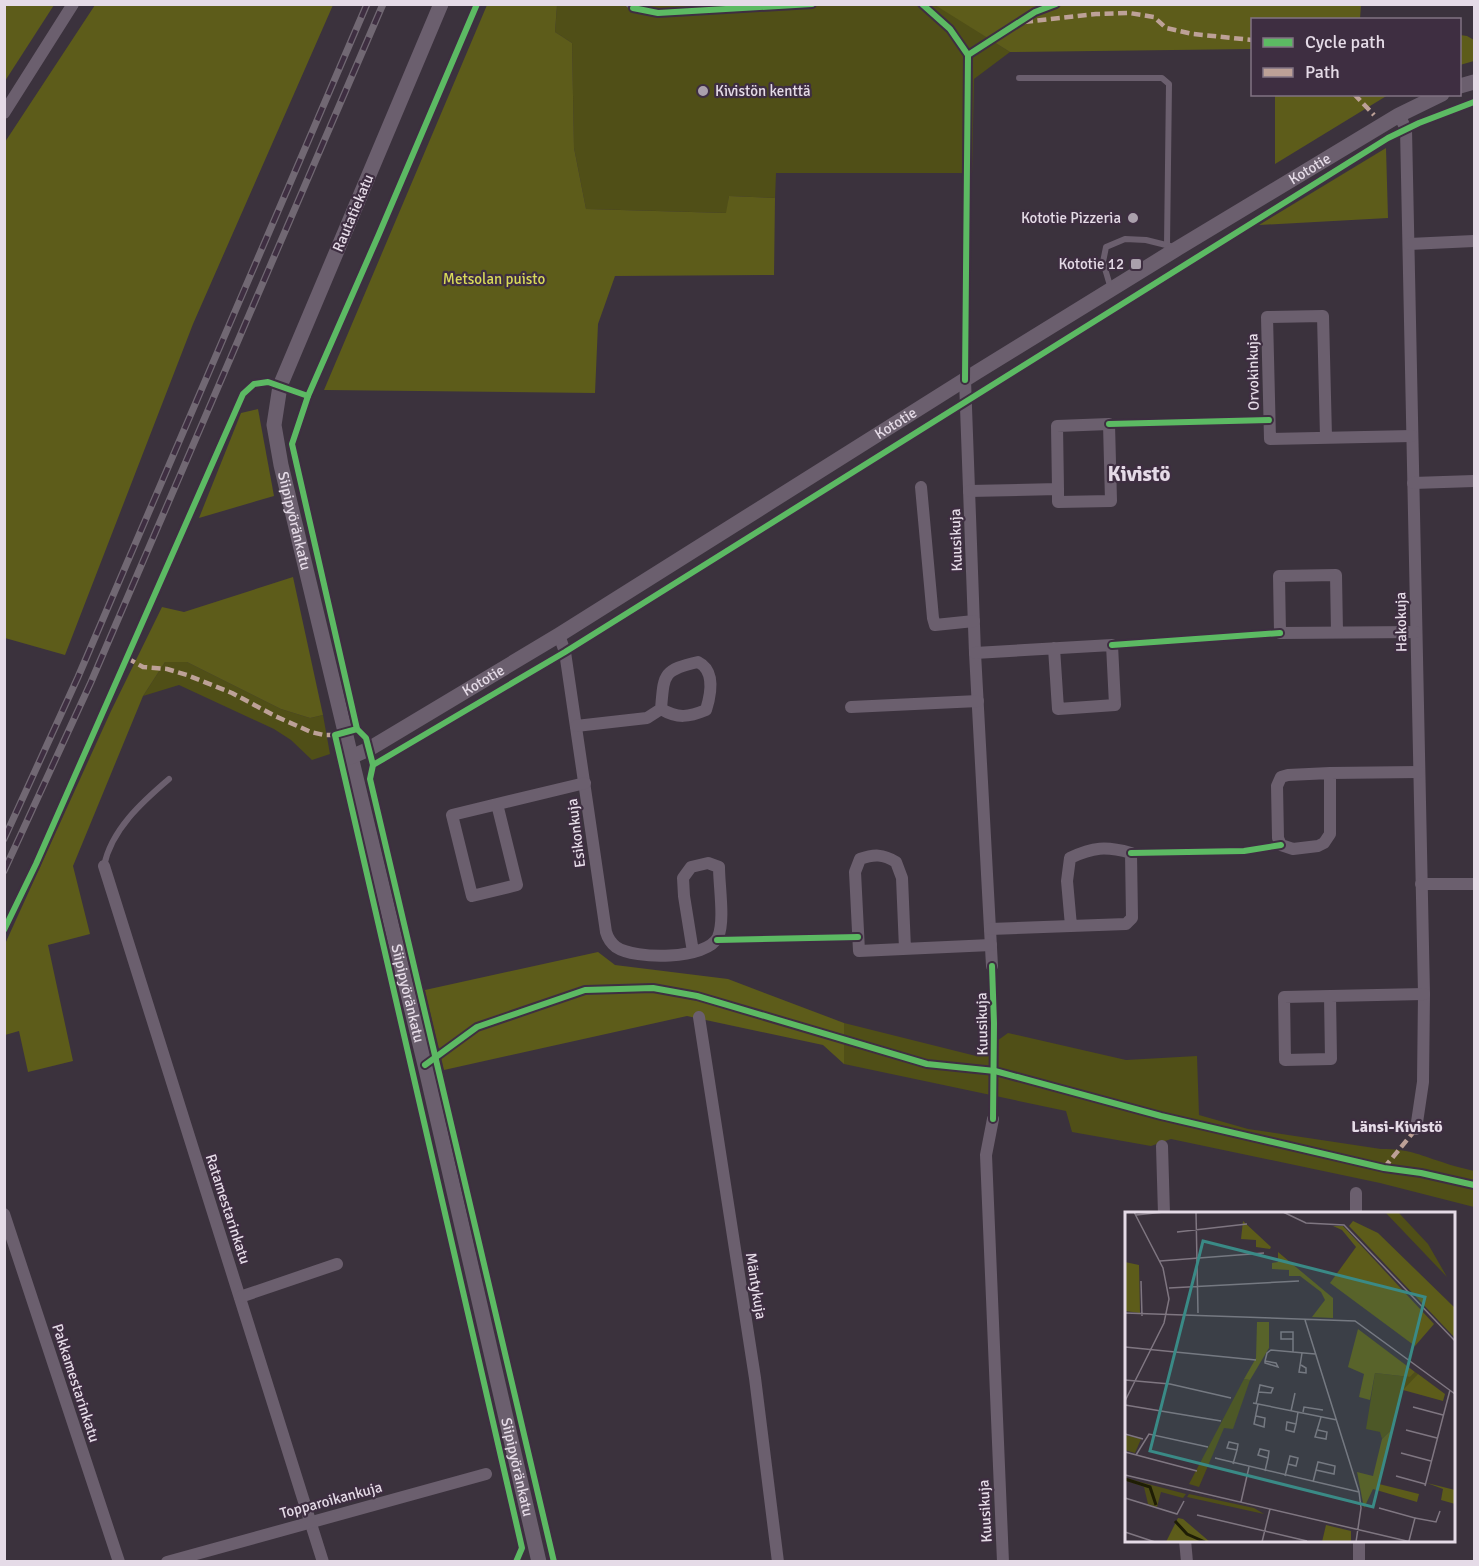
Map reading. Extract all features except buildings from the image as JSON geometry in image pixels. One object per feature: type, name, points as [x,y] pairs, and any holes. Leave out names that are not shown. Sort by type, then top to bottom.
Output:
[{"type":"street","points":[[4,113],[73,4]]},
{"type":"street","name":"Rautatiekatu","points":[[274,424],[280,386],[441,4]]},
{"type":"street","name":"Kototie","points":[[351,757],[369,749],[559,635],[1111,290],[1171,247],[1399,115],[1438,96]]},
{"type":"street","name":"Hakokuja","points":[[1399,115],[1406,129],[1424,994],[1423,1082],[1416,1129]]},
{"type":"street","points":[[1409,244],[1474,241]]},
{"type":"street","name":"Orvokinkuja","points":[[1326,437],[1323,316],[1267,317],[1270,439],[1412,436]]},
{"type":"street","name":"Kuusikuja","points":[[965,380],[975,653],[992,966]]},
{"type":"street","name":"Siipipyöränkatu","points":[[274,424],[281,465],[425,1065],[538,1562]]},
{"type":"street","points":[[1109,424],[1111,501],[1058,502],[1058,489],[1057,426],[1109,424]]},
{"type":"street","points":[[1413,483],[1474,481]]},
{"type":"street","points":[[921,487],[935,625],[974,621]]},
{"type":"street","points":[[969,491],[1058,489]]},
{"type":"street","points":[[1337,632],[1336,575],[1280,576],[1280,633],[1416,632]]},
{"type":"street","name":"Esikonkuja","points":[[559,635],[565,652],[606,932],[610,941],[618,948],[635,954],[665,956],[693,952],[704,950],[717,940],[721,926],[719,867],[708,863],[691,867],[683,878],[693,952]]},
{"type":"street","points":[[975,653],[1054,648],[1112,645],[1115,705],[1058,708],[1054,648]]},
{"type":"street","points":[[698,662],[706,666],[710,675],[711,690],[706,710],[684,717],[672,715],[661,709],[663,681],[671,671],[698,662]]},
{"type":"street","points":[[851,707],[978,701]]},
{"type":"street","points":[[576,726],[647,718],[661,709]]},
{"type":"street","points":[[1330,773],[1330,834],[1324,843],[1318,846],[1293,849],[1281,845],[1278,838],[1276,786],[1281,777],[1330,773],[1419,772]]},
{"type":"street","points":[[497,804],[517,885],[472,896],[452,816],[497,804],[585,783]]},
{"type":"street","points":[[990,929],[1126,924],[1132,918],[1131,853],[1112,848],[1088,850],[1070,858],[1067,881],[1071,926]]},
{"type":"street","points":[[905,949],[902,878],[896,862],[885,855],[873,855],[860,860],[855,872],[859,951],[905,949],[991,945]]},
{"type":"street","name":"Ratamestarinkatu","points":[[104,866],[322,1562]]},
{"type":"street","points":[[1421,884],[1474,884]]},
{"type":"street","points":[[1330,996],[1331,1059],[1286,1060],[1284,997],[1330,996],[1424,994]]},
{"type":"street","name":"Mäntykuja","points":[[699,1017],[755,1378],[778,1562]]},
{"type":"street","name":"Kuusikuja","points":[[993,1119],[986,1155],[1004,1562]]},
{"type":"street","points":[[1162,1146],[1164,1212]]},
{"type":"street","points":[[1356,1193],[1356,1212]]},
{"type":"street","name":"Pakkamestarinkatu","points":[[4,1214],[119,1562]]},
{"type":"street","points":[[240,1297],[337,1264]]},
{"type":"street","name":"Topparoikankuja","points":[[167,1562],[486,1474]]},
{"type":"street","points":[[1185,1542],[1187,1562]]},
{"type":"street","points":[[1359,1542],[1359,1562]]},
{"type":"lane","points":[[1019,78],[1162,78],[1168,84],[1171,247],[1146,240],[1125,239],[1106,247],[1102,262],[1111,290]]},
{"type":"lane","points":[[104,866],[107,849],[113,840],[144,800],[169,779]]},
{"type":"shaded area","points":[[935,4],[1010,52],[974,79],[972,173],[776,173],[775,198],[729,196],[727,213],[586,209],[574,148],[572,43],[555,32],[557,5]]},
{"type":"shaded area","points":[[165,662],[187,662],[281,709],[310,718],[323,715],[330,754],[312,760],[291,740],[274,729],[179,685],[143,696]]},
{"type":"shaded area","points":[[844,1023],[976,1056],[1008,1033],[1126,1060],[1197,1056],[1199,1115],[1248,1129],[1406,1151],[1474,1171],[1474,1207],[1380,1183],[1171,1139],[1151,1146],[1072,1132],[1066,1111],[844,1064]]},
{"type":"green space","points":[[1361,4],[1360,18],[1251,18],[1251,49],[1010,52],[935,5]]},
{"type":"green space","points":[[4,5],[54,5],[5,81]]},
{"type":"green space","points":[[95,5],[333,5],[193,324],[65,655],[5,638],[5,142]]},
{"type":"green space","name":"Metsolan puisto","points":[[487,5],[557,5],[555,32],[572,43],[574,148],[586,209],[726,213],[729,196],[775,198],[774,275],[615,276],[598,324],[595,393],[324,390]]},
{"type":"green space","points":[[1461,35],[1474,40],[1474,61],[1461,65]]},
{"type":"green space","points":[[1275,96],[1386,96],[1275,164]]},
{"type":"green space","points":[[1386,148],[1388,218],[1259,225]]},
{"type":"green space","points":[[258,409],[274,496],[199,518],[241,413]]},
{"type":"green space","points":[[293,577],[323,715],[310,718],[281,709],[187,662],[165,662],[143,696],[73,866],[90,934],[48,945],[73,1061],[28,1072],[19,1031],[5,1035],[5,944],[111,711],[162,607],[184,612]]},
{"type":"green space","points":[[598,952],[615,965],[728,979],[844,1023],[844,1064],[823,1045],[687,1016],[444,1070],[425,990]]},
{"type":"railway","points":[[4,839],[78,677],[367,4]]},
{"type":"railway","points":[[4,871],[91,682],[383,4]]},
{"type":"marked path","points":[[1024,22],[1096,14],[1129,13],[1154,17],[1166,28],[1193,34],[1251,40]]},
{"type":"marked path","points":[[1356,96],[1374,115]]},
{"type":"marked path","points":[[127,658],[143,667],[167,669],[232,693],[311,732],[335,735]]},
{"type":"marked path","points":[[1384,1168],[1416,1129]]},
{"type":"cycle path","points":[[373,765],[366,738],[357,729],[292,444],[308,396],[477,4]]},
{"type":"cycle path","points":[[633,8],[658,13],[812,4]]},
{"type":"cycle path","points":[[922,4],[950,29],[968,55],[965,380]]},
{"type":"cycle path","points":[[968,55],[1035,12],[1056,4]]},
{"type":"cycle path","points":[[554,1562],[370,779],[373,765],[565,652],[1388,138],[1419,123],[1474,102]]},
{"type":"cycle path","points":[[4,930],[36,864],[243,394],[254,384],[268,382],[308,396]]},
{"type":"cycle path","points":[[1109,424],[1269,420]]},
{"type":"cycle path","points":[[1112,645],[1280,633]]},
{"type":"cycle path","points":[[357,729],[335,735],[522,1548],[516,1562]]},
{"type":"cycle path","points":[[1131,853],[1244,851],[1281,845]]},
{"type":"cycle path","points":[[717,940],[858,937]]},
{"type":"cycle path","points":[[992,966],[993,1119]]},
{"type":"cycle path","points":[[425,1065],[477,1027],[585,990],[653,988],[697,996],[927,1064],[995,1071],[1161,1116],[1384,1168],[1421,1173],[1474,1185]]},
{"type":"place","name":"Kivistön kenttä","points":[[703,91]]},
{"type":"place","name":"Kototie Pizzeria","points":[[1133,218]]},
{"type":"place","name":"Kototie 12","points":[[1136,264]]},
{"type":"district","name":"Kivistö","points":[[1139,474]]},
{"type":"district","name":"Länsi-Kivistö","points":[[1397,1126]]}]
